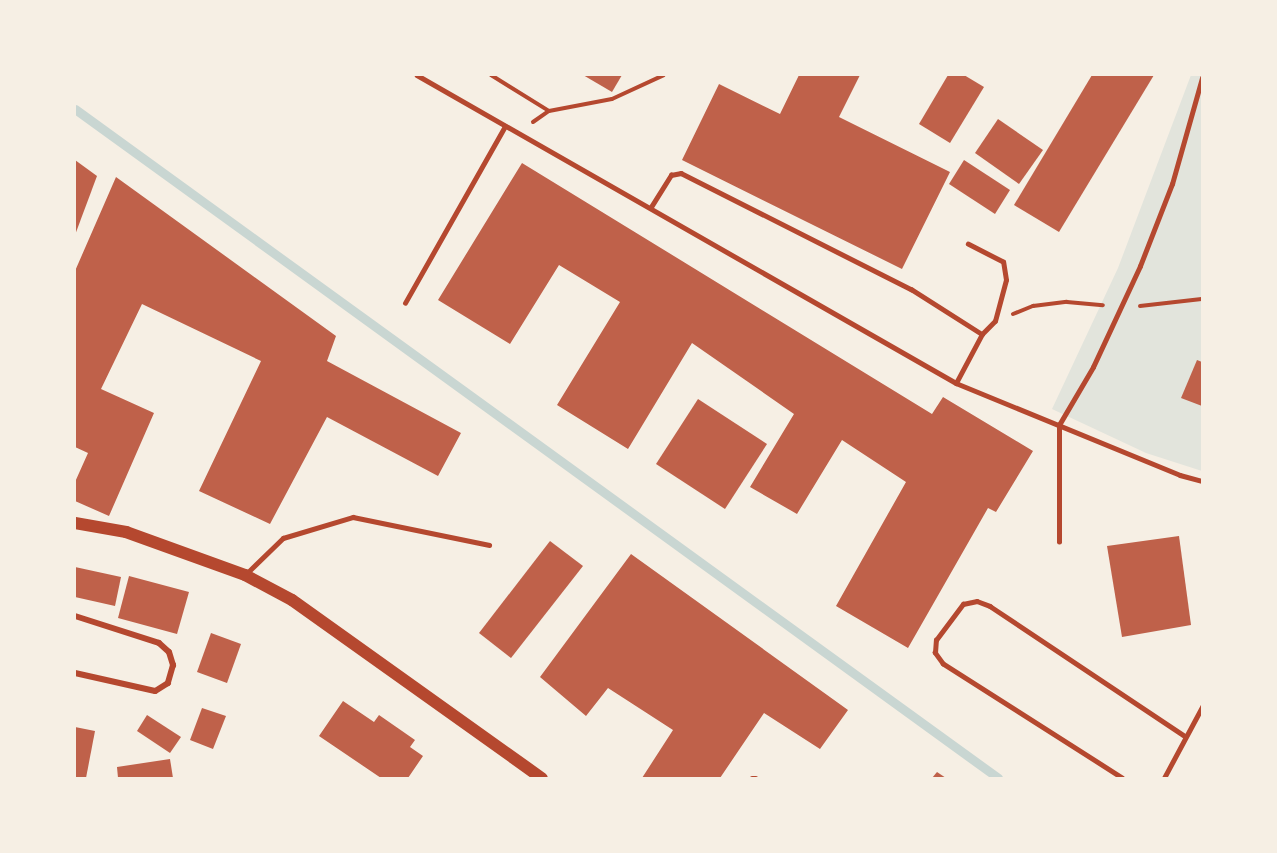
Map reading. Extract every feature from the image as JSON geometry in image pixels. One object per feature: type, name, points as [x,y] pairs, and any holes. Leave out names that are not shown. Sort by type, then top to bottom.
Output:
[{"type":"main road","points":[[75,523],[126,532],[245,575],[292,600],[542,778]]},
{"type":"street","points":[[75,616],[159,643],[169,652],[173,665],[168,683],[155,691],[75,673]]},
{"type":"lane","points":[[417,75],[956,382],[1202,481]]},
{"type":"lane","points":[[1059,542],[1059,425],[1123,307],[1172,184],[1202,78]]},
{"type":"lane","points":[[405,303],[505,126]]},
{"type":"lane","points":[[651,207],[671,175],[681,173],[911,289],[982,333]]},
{"type":"lane","points":[[956,382],[982,333],[995,321],[1006,280],[1003,262],[968,244]]},
{"type":"lane","points":[[245,575],[283,538],[353,517],[489,545]]},
{"type":"lane","points":[[1122,778],[943,664],[935,653],[936,640],[963,604],[977,601],[990,606],[1185,736]]},
{"type":"lane","points":[[1164,778],[1202,707]]},
{"type":"path","points":[[491,75],[549,111]]},
{"type":"path","points":[[516,132],[549,111],[612,99],[664,75]]},
{"type":"path","points":[[995,321],[1033,306],[1056,303],[1123,307],[1202,299]]},
{"type":"shaded area","points":[[1191,75],[1202,75],[1202,471],[1146,453],[1052,409],[1118,268]]},
{"type":"building","points":[[583,75],[622,75],[612,92]]},
{"type":"building","points":[[799,75],[860,75],[839,117],[950,172],[902,269],[682,160],[719,84],[780,114]]},
{"type":"building","points":[[948,75],[964,75],[984,87],[950,143],[919,124]]},
{"type":"building","points":[[1092,75],[1154,75],[1059,232],[1014,205]]},
{"type":"building","points":[[998,119],[1043,150],[1019,184],[975,153]]},
{"type":"building","points":[[75,160],[97,176],[75,235]]},
{"type":"building","points":[[964,160],[1010,190],[995,214],[949,184]]},
{"type":"building","points":[[522,163],[932,414],[943,397],[1033,451],[996,512],[988,508],[908,648],[836,606],[906,482],[842,440],[797,514],[750,487],[794,414],[692,343],[628,449],[557,405],[620,302],[559,265],[510,344],[438,300]]},
{"type":"building","points":[[116,177],[336,336],[327,361],[461,433],[438,476],[327,417],[270,524],[199,491],[261,361],[142,304],[101,389],[154,413],[109,516],[75,501],[75,482],[88,453],[75,447],[75,271]]},
{"type":"building","points":[[1197,360],[1202,362],[1202,406],[1181,398]]},
{"type":"building","points":[[698,399],[767,444],[725,509],[656,464]]},
{"type":"building","points":[[1179,536],[1191,625],[1122,637],[1107,546]]},
{"type":"building","points":[[550,541],[583,566],[511,658],[479,633]]},
{"type":"building","points":[[631,554],[848,710],[820,749],[764,713],[720,778],[642,778],[673,730],[608,688],[586,716],[540,677]]},
{"type":"building","points":[[75,567],[121,577],[115,606],[75,597]]},
{"type":"building","points":[[129,576],[189,592],[177,634],[118,618]]},
{"type":"building","points":[[211,633],[241,644],[227,683],[197,672]]},
{"type":"building","points":[[343,701],[374,722],[379,715],[415,740],[410,747],[423,756],[408,778],[381,778],[319,736]]},
{"type":"building","points":[[202,708],[226,716],[213,749],[190,740]]},
{"type":"building","points":[[147,715],[181,737],[170,753],[137,731]]},
{"type":"building","points":[[75,727],[95,731],[86,778],[75,778]]},
{"type":"building","points":[[170,759],[173,778],[118,778],[117,767]]},
{"type":"building","points":[[937,772],[946,778],[932,778]]},
{"type":"waterway","points":[[75,109],[998,778]]}]
